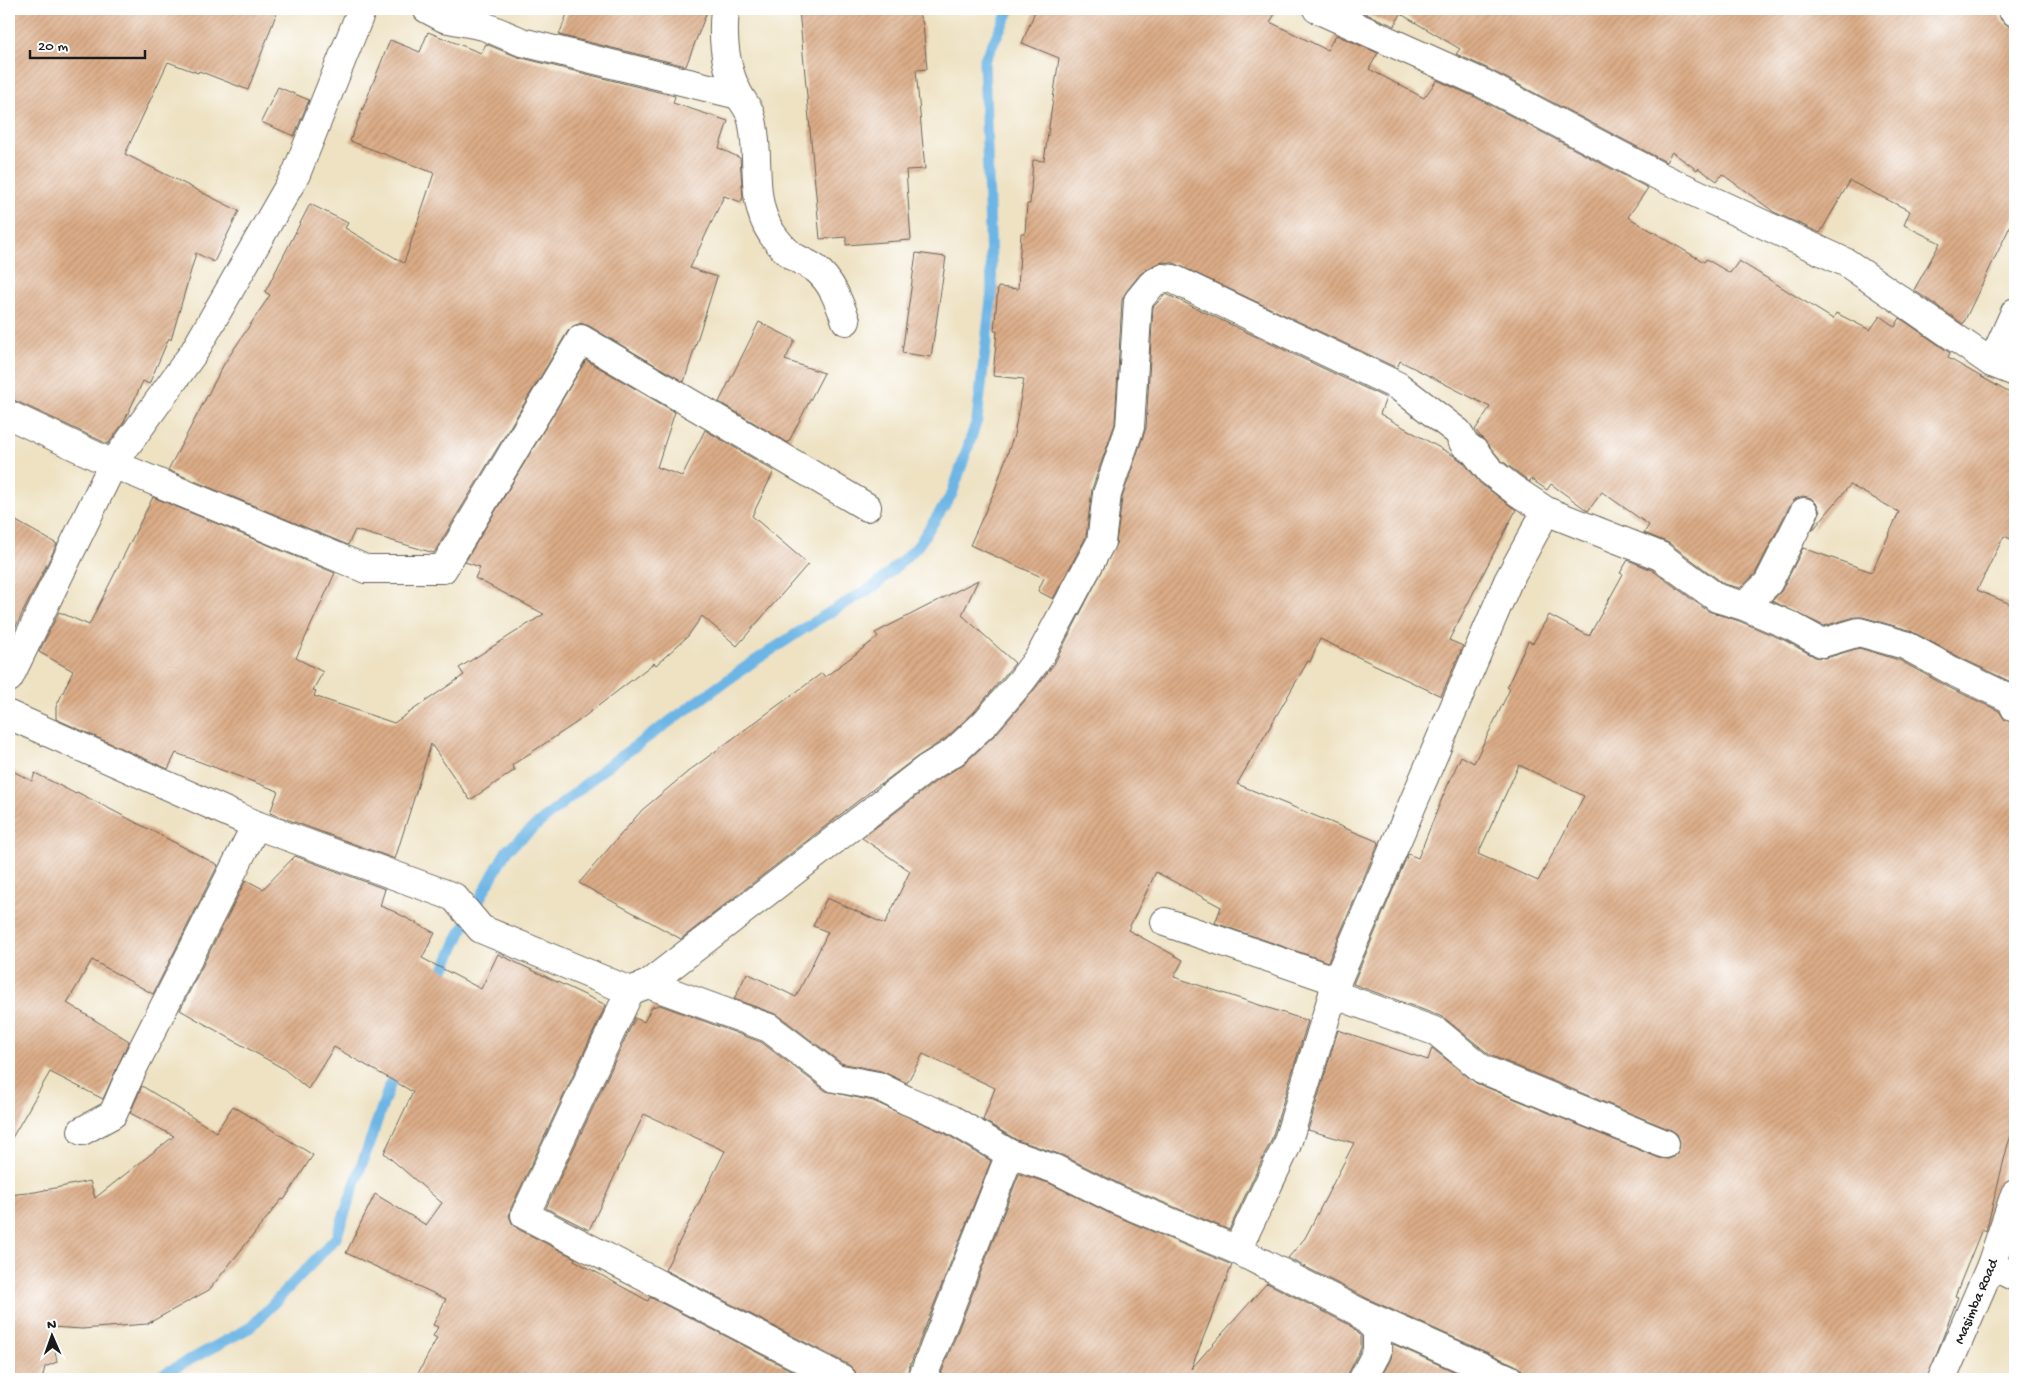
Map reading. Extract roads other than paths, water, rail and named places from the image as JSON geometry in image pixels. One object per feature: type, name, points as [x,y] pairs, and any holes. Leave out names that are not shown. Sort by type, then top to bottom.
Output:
[{"type":"street","points":[[9,678],[113,464],[194,352],[296,174],[362,9]]},
{"type":"street","points":[[427,9],[444,18],[484,26],[522,42],[738,95]]},
{"type":"street","points":[[725,9],[723,37],[725,54],[728,69],[738,95],[747,106],[752,119],[757,162],[758,198],[763,216],[772,234],[790,254],[816,269],[834,290],[846,321]]},
{"type":"street","points":[[1318,9],[1482,83],[1659,176],[1847,263],[2004,368],[2015,312]]},
{"type":"street","points":[[2012,9],[2015,12]]},
{"type":"street","points":[[842,1379],[525,1215],[639,987],[926,769],[954,752],[985,723],[1040,656],[1101,542],[1107,494],[1130,427],[1138,301],[1152,284],[1162,278],[1173,279],[1398,386],[1458,432],[1464,444],[1475,452],[1490,471],[1546,511],[1660,556],[1717,598],[1744,606],[1790,626],[1822,643],[1860,632],[1906,645],[1956,673],[2011,699],[2015,708]]},
{"type":"street","points":[[9,415],[113,464],[366,569],[443,569],[581,339],[867,507]]},
{"type":"street","points":[[1237,1250],[1286,1147],[1335,988],[1508,581],[1546,511]]},
{"type":"street","points":[[1744,606],[1768,583],[1804,512]]},
{"type":"street","points":[[9,715],[256,825],[454,897],[481,929],[639,987],[769,1028],[835,1078],[878,1086],[951,1119],[1010,1154],[1054,1169],[1117,1200],[1237,1250],[1359,1312],[1509,1379]]},
{"type":"street","points":[[82,1131],[113,1114],[133,1068],[256,825]]},
{"type":"street","points":[[1165,922],[1335,988],[1437,1032],[1482,1069],[1666,1144]]},
{"type":"street","points":[[922,1379],[1010,1154]]},
{"type":"street","name":"Masimba Road","points":[[1942,1379],[1991,1265],[2015,1194]]},
{"type":"street","points":[[1991,1265],[2015,1278]]},
{"type":"street","points":[[1359,1312],[1377,1330],[1377,1352],[1363,1379]]},
{"type":"waterway","points":[[438,983],[461,932],[507,850],[606,767],[750,664],[822,617],[876,585],[917,547],[952,494],[977,420],[992,291],[984,61],[1010,9]]},
{"type":"waterway","points":[[154,1379],[251,1327],[336,1238],[388,1090],[398,1067]]}]
